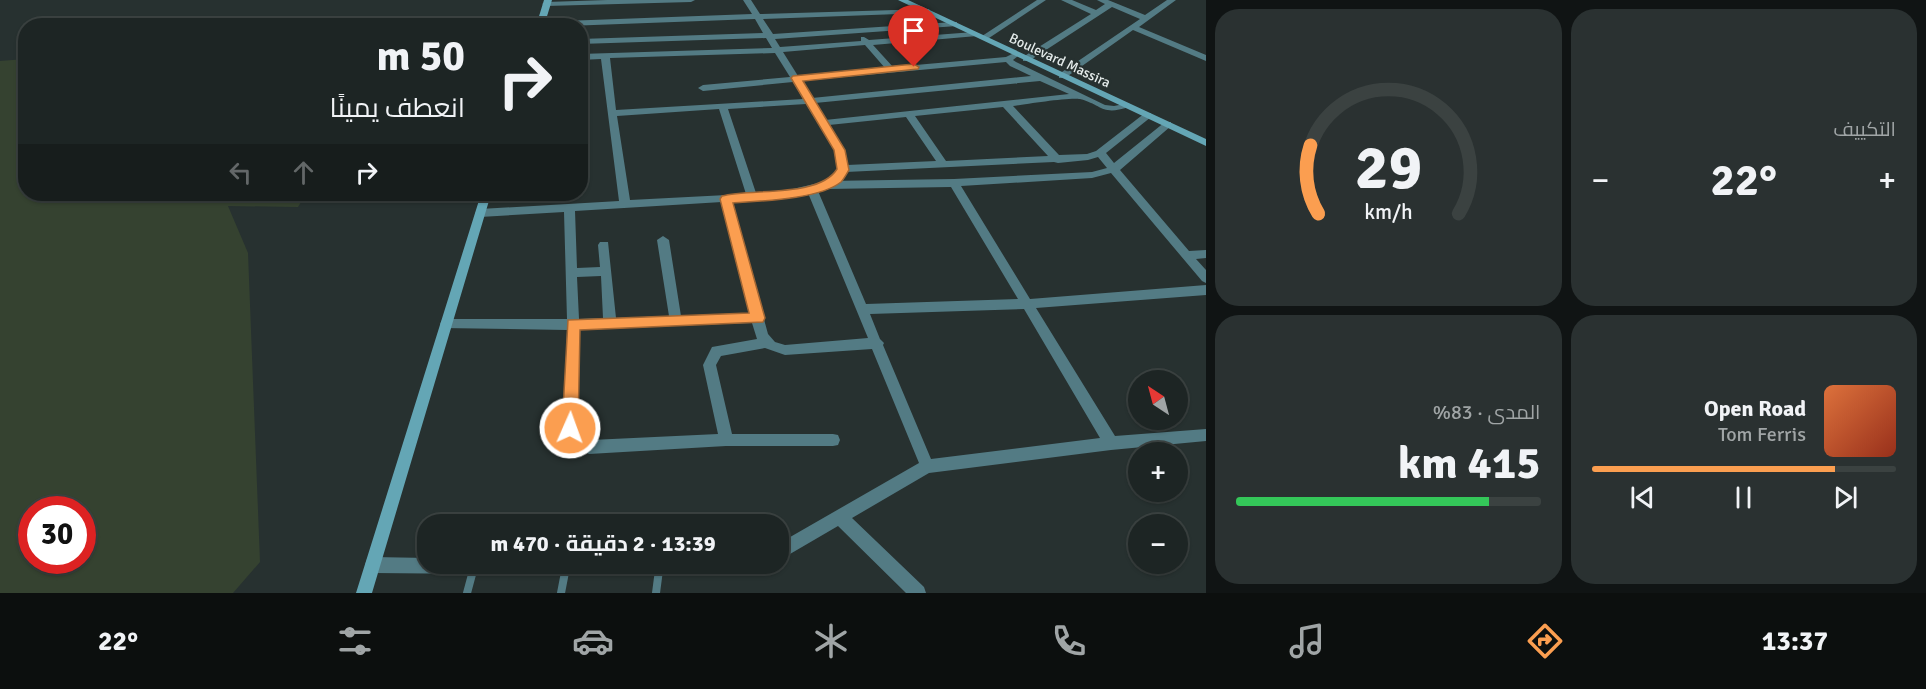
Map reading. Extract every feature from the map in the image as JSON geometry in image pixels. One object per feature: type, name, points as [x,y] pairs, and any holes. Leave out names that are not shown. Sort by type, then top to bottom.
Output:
[{"type":"street","points":[[542,18],[547,2],[691,0]]},
{"type":"street","points":[[747,0],[839,150],[843,170],[837,179],[827,185]]},
{"type":"street","name":"Boulevard Massira","points":[[903,0],[979,36],[1012,57],[1026,59],[1206,142]]},
{"type":"street","points":[[1065,0],[1096,13]]},
{"type":"street","points":[[1101,0],[1145,18]]},
{"type":"street","points":[[1062,76],[1172,0]]},
{"type":"street","points":[[588,57],[778,50],[979,36],[1036,1]]},
{"type":"street","points":[[1026,59],[1111,4]]},
{"type":"street","points":[[588,23],[926,11]]},
{"type":"street","points":[[588,42],[770,36],[954,24]]},
{"type":"street","points":[[1132,27],[1206,58]]},
{"type":"street","points":[[856,31],[891,69]]},
{"type":"street","points":[[605,56],[625,204]]},
{"type":"street","points":[[703,88],[1012,57],[1040,78],[1104,107],[1114,108],[1126,105]]},
{"type":"street","points":[[612,113],[810,101],[1040,78]]},
{"type":"street","points":[[823,123],[1079,96]]},
{"type":"street","points":[[1006,104],[1058,160]]},
{"type":"street","points":[[723,107],[753,197]]},
{"type":"street","points":[[909,114],[944,165]]},
{"type":"street","points":[[843,170],[1088,157],[1100,153],[1148,115]]},
{"type":"street","points":[[480,213],[753,197],[827,185],[954,183],[1092,175],[1114,170],[1168,124]]},
{"type":"street","points":[[1100,153],[1206,278]]},
{"type":"street","points":[[954,183],[1111,443]]},
{"type":"street","points":[[812,189],[878,343],[927,466]]},
{"type":"street","points":[[726,199],[766,342]]},
{"type":"street","points":[[364,593],[484,201]]},
{"type":"street","points":[[569,207],[573,324],[570,428],[576,438],[589,447],[726,440],[833,440]]},
{"type":"street","points":[[663,240],[676,321]]},
{"type":"street","points":[[604,245],[610,323]]},
{"type":"street","points":[[1188,255],[1206,254]]},
{"type":"street","points":[[572,273],[605,271]]},
{"type":"street","points":[[863,309],[1027,303],[1206,290]]},
{"type":"street","points":[[446,324],[573,324],[758,318]]},
{"type":"street","points":[[726,440],[709,365],[717,351],[766,342],[785,350],[878,343]]},
{"type":"street","points":[[789,546],[927,466],[1111,443],[1206,435]]},
{"type":"street","points":[[840,517],[918,593]]},
{"type":"street","points":[[373,565],[417,565]]},
{"type":"lane","points":[[467,593],[472,574]]},
{"type":"lane","points":[[561,593],[565,574]]},
{"type":"lane","points":[[656,593],[658,574]]},
{"type":"green space","points":[[18,60],[18,201],[302,201],[298,207],[228,206],[248,253],[260,562],[233,593],[0,593],[0,61]]},
{"type":"route","points":[[570,428],[573,324],[758,318],[726,199],[784,195],[812,189],[827,185],[837,179],[843,170],[843,160],[839,150],[796,78],[914,67]]}]
